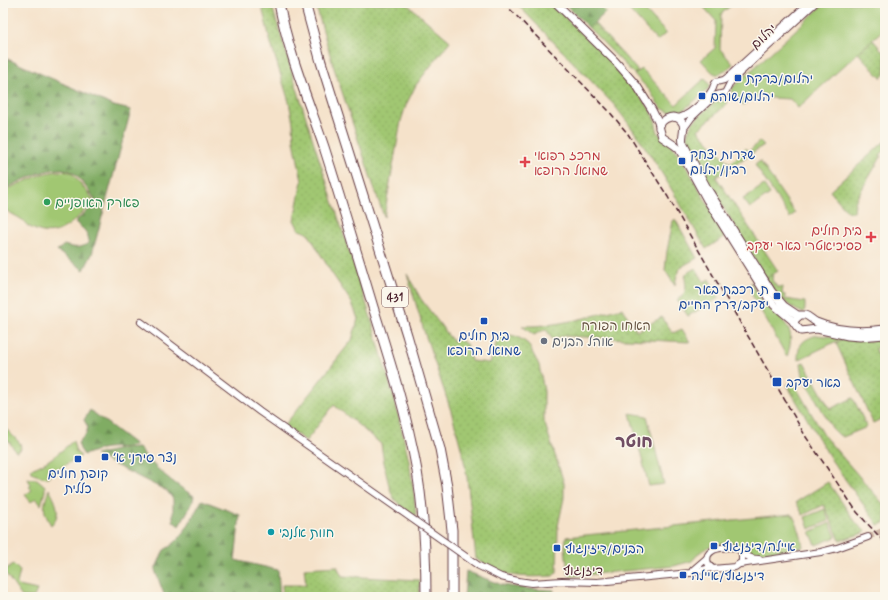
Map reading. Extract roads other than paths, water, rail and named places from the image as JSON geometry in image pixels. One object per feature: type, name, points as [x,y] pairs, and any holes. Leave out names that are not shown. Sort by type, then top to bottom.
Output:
[{"type":"highway","name":"431","points":[[279,3],[297,68],[386,346],[408,427],[417,471],[423,512],[426,597]]},
{"type":"highway","name":"431","points":[[305,3],[321,62],[407,335],[440,449],[447,486],[452,530],[452,597]]},
{"type":"main road","points":[[556,3],[637,86],[650,106],[660,128],[662,137],[674,144],[679,149],[707,200],[769,298],[801,331],[806,331],[809,329],[821,330],[855,336],[885,335]]},
{"type":"main road","points":[[650,106],[662,114],[681,122],[683,143],[707,188],[772,292],[784,306],[799,316],[805,315],[820,323],[849,330],[885,329]]},
{"type":"main road","points":[[660,128],[663,120],[672,117]]},
{"type":"main road","points":[[668,141],[676,140],[683,132]]},
{"type":"main road","points":[[796,325],[796,319],[799,316]]},
{"type":"main road","points":[[809,329],[812,325],[811,319]]},
{"type":"street","name":"יהלום","points":[[720,81],[728,77],[809,3]]},
{"type":"street","name":"יהלום","points":[[727,87],[731,80],[815,3]]},
{"type":"street","points":[[672,117],[682,117],[688,113],[705,99],[716,82],[720,81],[725,83],[727,87],[725,92],[712,98],[694,114],[683,132]]},
{"type":"street","points":[[713,88],[714,92],[718,94]]},
{"type":"street","name":"דיזנגוף","points":[[141,322],[260,412],[479,566],[500,577],[532,583],[562,581],[597,582],[690,573],[711,568]]},
{"type":"street","points":[[707,558],[708,564],[711,568],[719,569],[735,567],[740,564],[762,560],[821,552],[868,537]]},
{"type":"street","points":[[690,573],[707,558],[709,553],[713,550],[735,548],[749,557],[762,560]]},
{"type":"street","points":[[740,564],[743,559],[742,553]]},
{"type":"tunnel","points":[[868,537],[885,530]]},
{"type":"railway","points":[[504,3],[608,110],[628,134],[668,197],[806,437],[857,512],[885,543]]},
{"type":"place","name":"יהלום/ברקת","points":[[738,78]]},
{"type":"place","name":"יהלום/שוהם","points":[[702,96]]},
{"type":"place","name":"שדרות יצחק רבין/יהלום","points":[[682,161]]},
{"type":"place","name":"מרכז רפואי שמואל הרופא","points":[[525,162]]},
{"type":"place","name":"פארק האופניים","points":[[47,202]]},
{"type":"place","name":"בית חולים פסיכיאטרי באר יעקב","points":[[871,237]]},
{"type":"place","name":"ת. רכבת באר יעקב/דרך החיים","points":[[777,296]]},
{"type":"place","name":"בית חולים שמואל הרופא","points":[[484,321]]},
{"type":"place","name":"אוהל הבנים","points":[[544,341]]},
{"type":"place","name":"באר יעקב","points":[[777,382]]},
{"type":"place","name":"נצר סירני א׳","points":[[105,457]]},
{"type":"place","name":"קופת חולים כללית","points":[[78,459]]},
{"type":"place","name":"חוות אלנבי","points":[[271,532]]},
{"type":"place","name":"איילה/דיזנגוף","points":[[714,546]]},
{"type":"place","name":"הבנים/דיזינגוף","points":[[557,548]]},
{"type":"place","name":"דיזנגוף/איילה","points":[[683,575]]},
{"type":"district","name":"חוטר","points":[[634,441]]},
{"type":"park label","name":"האחו הפורח","points":[[616,325]]}]
